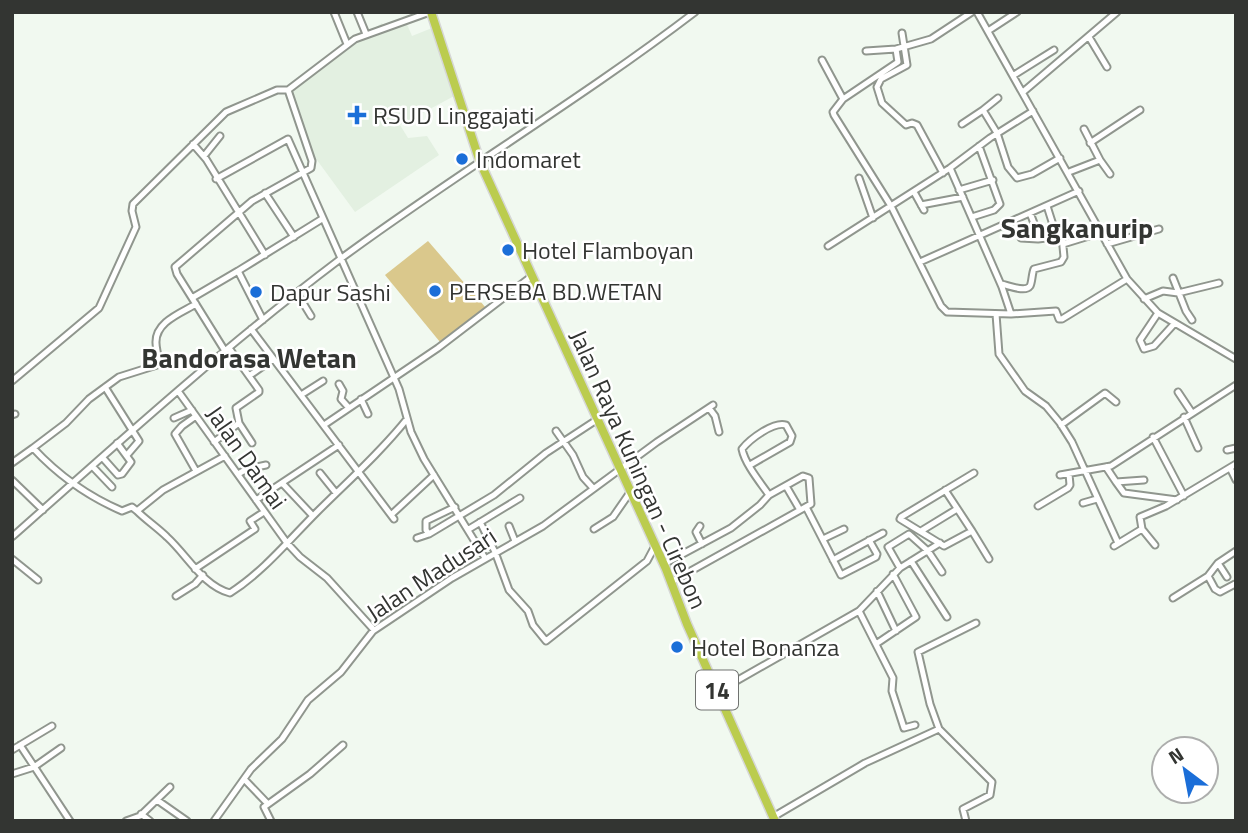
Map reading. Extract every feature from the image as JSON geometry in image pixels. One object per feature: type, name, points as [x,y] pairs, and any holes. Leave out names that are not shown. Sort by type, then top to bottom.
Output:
[{"type":"highway","name":"Jalan Raya Kuningan - Cirebon","points":[[431,12],[480,162],[621,468],[774,819]]},
{"type":"street","points":[[334,12],[347,44]]},
{"type":"street","points":[[357,12],[366,34]]},
{"type":"street","points":[[12,381],[99,308],[136,227],[133,204],[226,112],[277,90],[288,90],[347,44],[366,34],[431,12]]},
{"type":"street","points":[[12,537],[227,349],[340,260],[695,12]]},
{"type":"street","points":[[866,51],[896,49],[931,39],[972,12]]},
{"type":"street","points":[[977,12],[1127,279],[1158,313],[1236,359]]},
{"type":"street","points":[[988,31],[1017,12]]},
{"type":"street","points":[[1023,92],[1117,12]]},
{"type":"street","points":[[902,33],[906,65],[877,83],[879,95],[884,106],[902,122],[917,125],[943,173]]},
{"type":"street","points":[[1089,37],[1107,67]]},
{"type":"street","points":[[896,49],[898,62],[844,99],[833,112],[891,206],[941,306],[947,312],[1012,314],[1056,311],[1059,319],[1062,319],[1127,279]]},
{"type":"street","points":[[1014,75],[1054,50]]},
{"type":"street","points":[[822,60],[844,99]]},
{"type":"street","points":[[252,443],[239,423],[236,408],[259,393],[194,301],[175,267],[238,212],[265,193],[311,168],[312,162],[288,90]]},
{"type":"street","points":[[961,124],[998,98]]},
{"type":"street","points":[[983,110],[1014,177],[1032,174],[1060,158]]},
{"type":"street","points":[[1090,143],[1140,110]]},
{"type":"street","points":[[828,246],[943,173],[1033,111]]},
{"type":"street","points":[[1084,130],[1110,174]]},
{"type":"street","points":[[216,179],[301,134]]},
{"type":"street","points":[[204,156],[220,136]]},
{"type":"street","points":[[289,139],[394,379],[424,459],[485,558]]},
{"type":"street","points":[[193,144],[204,156],[265,255]]},
{"type":"street","points":[[972,217],[999,207],[1000,204],[979,146]]},
{"type":"street","points":[[1069,173],[1100,160]]},
{"type":"street","points":[[950,168],[1012,314]]},
{"type":"street","points":[[859,178],[873,218]]},
{"type":"street","points":[[960,190],[993,180]]},
{"type":"street","points":[[920,262],[1079,191]]},
{"type":"street","points":[[914,192],[922,208],[963,197]]},
{"type":"street","points":[[265,193],[294,237]]},
{"type":"street","points":[[1001,284],[1020,289],[1029,287],[1034,269],[1061,262],[1064,257],[1062,236],[1054,228],[1047,206]]},
{"type":"street","points":[[1030,213],[1038,239]]},
{"type":"street","points":[[12,463],[66,423],[119,377],[157,365],[156,337],[161,326],[238,271],[322,219]]},
{"type":"street","points":[[1107,244],[1158,229]]},
{"type":"street","points":[[1063,244],[1102,232]]},
{"type":"street","points":[[1021,238],[1062,236]]},
{"type":"street","points":[[238,271],[263,320]]},
{"type":"street","points":[[324,425],[438,348],[533,276]]},
{"type":"street","points":[[1173,278],[1192,320]]},
{"type":"street","points":[[1144,299],[1163,291],[1178,293],[1220,283]]},
{"type":"street","points":[[298,293],[311,316]]},
{"type":"street","points":[[996,313],[999,354],[1025,391],[1046,406],[1062,425],[1116,545],[1142,529]]},
{"type":"street","points":[[1158,313],[1140,340],[1144,349],[1148,350],[1159,342],[1174,324]]},
{"type":"street","points":[[251,329],[393,517],[434,475]]},
{"type":"street","points":[[248,376],[273,359]]},
{"type":"street","points":[[301,395],[323,381]]},
{"type":"street","points":[[339,384],[343,391],[341,399],[349,408]]},
{"type":"street","points":[[1060,475],[1106,467],[1236,385]]},
{"type":"street","points":[[105,387],[138,443],[127,456]]},
{"type":"street","name":"Jalan Damai","points":[[178,391],[287,543],[300,558],[335,586],[374,630]]},
{"type":"street","points":[[1178,392],[1192,413]]},
{"type":"street","points":[[1062,425],[1105,393],[1116,402]]},
{"type":"street","points":[[361,399],[368,414]]},
{"type":"street","name":"Jalan Madusari","points":[[214,821],[244,779],[282,739],[308,700],[341,672],[374,630],[426,594],[543,526],[711,406],[719,432]]},
{"type":"street","points":[[174,418],[192,410]]},
{"type":"street","points":[[196,471],[175,435],[181,426],[197,416]]},
{"type":"street","points":[[1184,417],[1198,448]]},
{"type":"street","points":[[33,448],[72,484],[91,497],[121,510],[133,508],[168,538],[195,569],[223,591],[230,593],[287,543],[385,446],[407,419]]},
{"type":"street","points":[[417,538],[429,534],[494,495],[546,453],[598,419]]},
{"type":"street","points":[[214,442],[239,423]]},
{"type":"street","points":[[750,465],[790,442],[792,436],[786,425],[779,424],[746,443],[741,451],[769,495]]},
{"type":"street","points":[[556,431],[573,455],[583,477],[593,488]]},
{"type":"street","points":[[1153,437],[1184,496]]},
{"type":"street","points":[[102,457],[120,475],[131,464],[117,443]]},
{"type":"street","points":[[256,500],[339,445]]},
{"type":"street","points":[[1227,450],[1236,448]]},
{"type":"street","points":[[137,511],[163,490],[225,456]]},
{"type":"street","points":[[1155,545],[1142,529],[1140,517],[1177,500],[1236,464]]},
{"type":"street","points":[[238,474],[247,469],[267,465]]},
{"type":"street","points":[[92,466],[99,476],[112,486]]},
{"type":"street","points":[[1106,467],[1124,494],[1177,500]]},
{"type":"street","points":[[1230,468],[1236,480]]},
{"type":"street","points":[[320,473],[336,493]]},
{"type":"street","points":[[972,531],[947,545],[902,522],[901,517],[974,473]]},
{"type":"street","points":[[1038,506],[1068,488],[1069,474]]},
{"type":"street","points":[[480,522],[509,590],[527,611],[533,625],[546,641],[645,563],[659,555],[702,544],[731,528],[769,495],[806,475],[809,478],[812,501],[806,507],[798,507]]},
{"type":"street","points":[[12,480],[43,510]]},
{"type":"street","points":[[1116,482],[1144,480]]},
{"type":"street","points":[[283,484],[313,516]]},
{"type":"street","points":[[786,485],[798,507]]},
{"type":"street","points":[[945,490],[989,559]]},
{"type":"street","points":[[594,529],[613,517],[631,491]]},
{"type":"street","points":[[671,582],[798,507],[811,496]]},
{"type":"street","points":[[468,529],[520,498]]},
{"type":"street","points":[[1083,503],[1097,499]]},
{"type":"street","points":[[429,534],[426,521],[455,507]]},
{"type":"street","points":[[806,507],[839,575],[876,557],[869,540]]},
{"type":"street","points":[[921,531],[957,509]]},
{"type":"street","points":[[195,569],[255,529],[250,521],[264,512]]},
{"type":"street","points":[[509,526],[515,541]]},
{"type":"street","points":[[700,526],[696,532],[702,544]]},
{"type":"street","points":[[823,539],[844,530]]},
{"type":"street","points":[[833,560],[883,533]]},
{"type":"street","points":[[900,568],[888,547],[906,535],[912,536],[928,551],[942,572]]},
{"type":"street","points":[[717,692],[859,611],[900,568],[940,543]]},
{"type":"street","points":[[1172,598],[1208,576],[1218,563],[1236,551]]},
{"type":"street","points":[[12,559],[38,580]]},
{"type":"street","points":[[911,561],[947,617]]},
{"type":"street","points":[[1218,563],[1227,577]]},
{"type":"street","points":[[176,596],[195,584],[203,575]]},
{"type":"street","points":[[876,644],[916,617],[893,575]]},
{"type":"street","points":[[1208,576],[1215,589],[1220,592],[1235,584]]},
{"type":"street","points":[[877,592],[896,631]]},
{"type":"street","points":[[859,611],[892,678],[892,691],[904,728],[915,725]]},
{"type":"street","points":[[966,821],[962,809],[990,795],[992,782],[939,729],[930,704],[918,651],[976,623]]},
{"type":"street","points":[[12,750],[52,726]]},
{"type":"street","points":[[774,819],[865,763],[939,729]]},
{"type":"street","points":[[20,745],[70,821]]},
{"type":"street","points":[[271,821],[264,807],[310,774],[343,745]]},
{"type":"street","points":[[12,774],[34,767],[61,748]]},
{"type":"street","points":[[244,779],[268,804]]},
{"type":"street","points":[[126,821],[141,814],[170,787]]},
{"type":"street","points":[[157,800],[187,821]]},
{"type":"street","points":[[141,814],[150,821]]},
{"type":"shaded area","name":"RSUD Linggajati","points":[[406,22],[412,36],[432,28],[456,95],[400,125],[408,138],[427,136],[439,155],[355,212],[317,160],[313,160],[287,94],[293,86],[382,23],[385,29]]},
{"type":"shaded area","name":"PERSEBA BD.WETAN","points":[[428,241],[486,308],[440,342],[385,275]]},
{"type":"place","name":"RSUD Linggajati","points":[[357,115]]},
{"type":"place","name":"Indomaret","points":[[462,159]]},
{"type":"place","name":"Hotel Flamboyan","points":[[508,250]]},
{"type":"place","name":"PERSEBA BD.WETAN","points":[[435,291]]},
{"type":"place","name":"Dapur Sashi","points":[[256,292]]},
{"type":"place","name":"Hotel Bonanza","points":[[677,647]]},
{"type":"district","name":"Sangkanurip","points":[[1077,227]]},
{"type":"district","name":"Bandorasa Wetan","points":[[249,357]]}]
